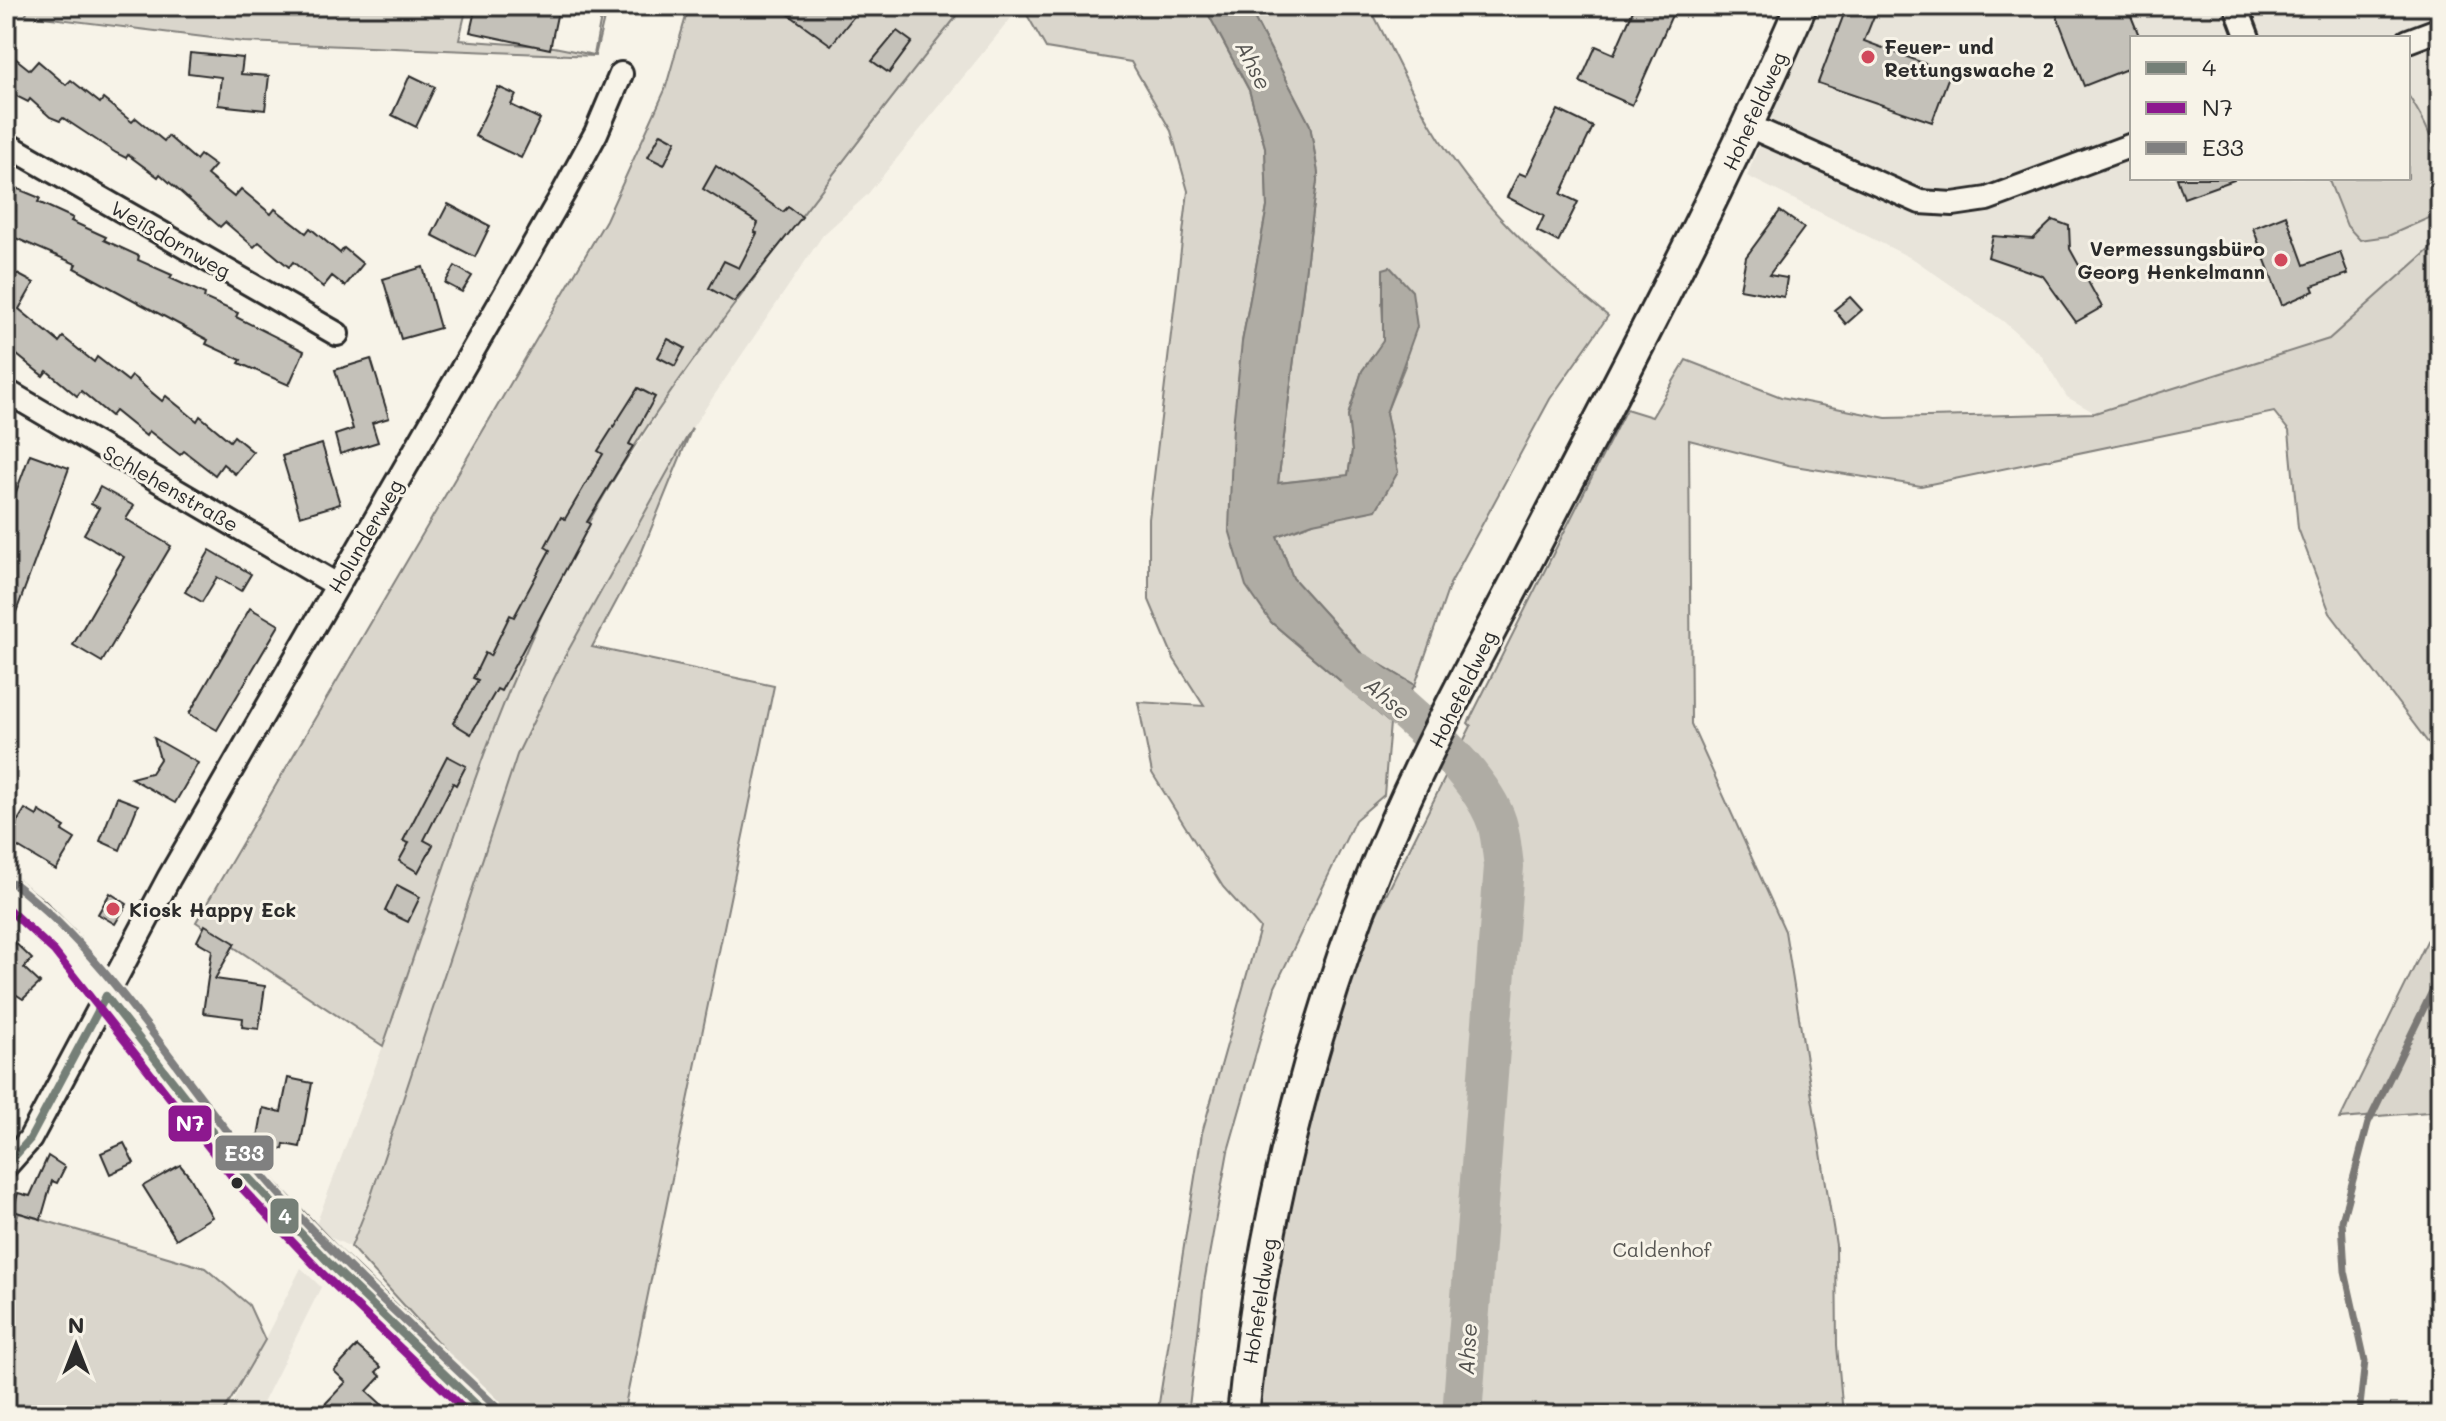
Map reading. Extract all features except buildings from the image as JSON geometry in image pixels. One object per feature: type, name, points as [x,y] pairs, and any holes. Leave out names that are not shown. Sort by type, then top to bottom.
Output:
[{"type":"main road","name":"Hohefeldweg","points":[[1243,1415],[1262,1271],[1283,1168],[1309,1066],[1372,877],[1460,689],[1749,126],[1801,6]]},
{"type":"main road","points":[[6,892],[63,943],[246,1175],[329,1263],[487,1415]]},
{"type":"street","points":[[2236,6],[2247,36]]},
{"type":"street","points":[[2410,40],[2440,29]]},
{"type":"street","name":"Holunderweg","points":[[6,1166],[30,1139],[148,915],[564,192],[596,133],[621,74]]},
{"type":"street","points":[[1749,126],[1920,202],[1953,204],[1987,199],[2130,146]]},
{"type":"street","name":"Weißdornweg","points":[[6,144],[337,334]]},
{"type":"street","name":"Schlehenstraße","points":[[6,391],[337,585]]},
{"type":"shaded area","points":[[965,6],[1021,6],[867,195],[823,235],[692,428],[564,658],[517,755],[369,1202],[351,1247],[314,1230],[383,1046],[495,723],[537,622],[586,527],[672,391],[718,326]]},
{"type":"shaded area","points":[[1812,6],[2440,6],[2440,240],[2329,339],[2095,413],[2067,397],[2041,355],[2003,321],[1915,260],[1747,176]]},
{"type":"shaded area","points":[[301,1268],[321,1287],[263,1403],[256,1415],[226,1415]]},
{"type":"green space","points":[[28,6],[467,6],[459,40],[554,47],[594,55],[603,6],[607,6],[595,56],[244,42],[26,15]]},
{"type":"green space","points":[[689,6],[965,6],[841,163],[695,357],[626,459],[585,529],[524,654],[498,718],[383,1046],[196,922],[606,220],[665,90]]},
{"type":"green space","points":[[1022,6],[1204,6],[1249,90],[1265,147],[1267,207],[1242,342],[1271,622],[1390,723],[1384,795],[1355,820],[1275,987],[1228,1151],[1204,1283],[1188,1415],[1157,1415],[1202,1133],[1260,928],[1223,887],[1152,773],[1138,702],[1204,706],[1174,659],[1149,600],[1149,519],[1188,191],[1171,131],[1131,62],[1046,48]]},
{"type":"green space","points":[[1248,6],[1369,6],[1423,111],[1468,180],[1510,229],[1608,316],[1550,399],[1450,584],[1415,685],[1361,653],[1293,578],[1277,536],[1313,523],[1398,472],[1386,413],[1406,363],[1382,302],[1384,341],[1362,371],[1348,415],[1352,451],[1348,476],[1278,483],[1318,173],[1310,125]]},
{"type":"green space","points":[[2410,99],[2435,151],[2440,213],[2388,236],[2360,240],[2347,226],[2329,180],[2410,180]]},
{"type":"green space","name":"Caldenhof","points":[[2440,240],[2440,767],[2435,752],[2330,613],[2298,528],[2289,431],[2274,412],[1921,486],[1788,465],[1689,440],[1691,724],[1785,931],[1836,1245],[1837,1345],[1843,1415],[1255,1415],[1262,1330],[1305,1107],[1368,931],[1471,726],[1468,723],[1626,409],[1652,417],[1686,360],[1781,397],[1886,418],[2095,413],[2329,339]]},
{"type":"green space","points":[[692,428],[638,561],[592,647],[774,686],[623,1415],[504,1415],[351,1247],[369,1202],[517,755],[564,658]]},
{"type":"green space","points":[[2440,887],[2440,1111],[2340,1119],[2428,939]]},
{"type":"green space","points":[[19,1213],[205,1268],[249,1305],[265,1340],[222,1415],[6,1415],[6,1249]]},
{"type":"water","points":[[1204,6],[1248,6],[1310,125],[1318,173],[1278,483],[1348,475],[1352,451],[1348,416],[1362,371],[1383,341],[1383,269],[1390,267],[1412,291],[1417,327],[1386,413],[1398,472],[1376,510],[1313,523],[1277,536],[1293,578],[1361,653],[1415,685],[1390,723],[1271,622],[1246,586],[1229,529],[1233,426],[1242,342],[1267,207],[1265,147],[1249,90]]},
{"type":"waterway","name":"Ahse","points":[[1359,673],[1417,721],[1475,783],[1497,823],[1501,844],[1504,866],[1462,1415]]},
{"type":"waterway","points":[[2359,1415],[2365,1361],[2345,1271],[2342,1221],[2368,1123],[2440,975]]},
{"type":"transit line","name":"E33","points":[[13,883],[48,913],[111,980],[225,1129],[282,1197],[371,1289],[495,1406]]},
{"type":"transit line","name":"N7","points":[[6,907],[54,951],[237,1183],[321,1272],[470,1415]]},
{"type":"transit line","name":"4","points":[[106,996],[246,1175],[329,1263],[487,1415]]},
{"type":"transit line","name":"4","points":[[6,1166],[30,1139],[106,996]]},
{"type":"place","name":"Feuer- und Rettungswache 2","points":[[1868,57]]},
{"type":"place","name":"Vermessungsbüro Georg Henkelmann","points":[[2281,260]]},
{"type":"place","name":"Kiosk Happy Eck","points":[[113,909]]}]
